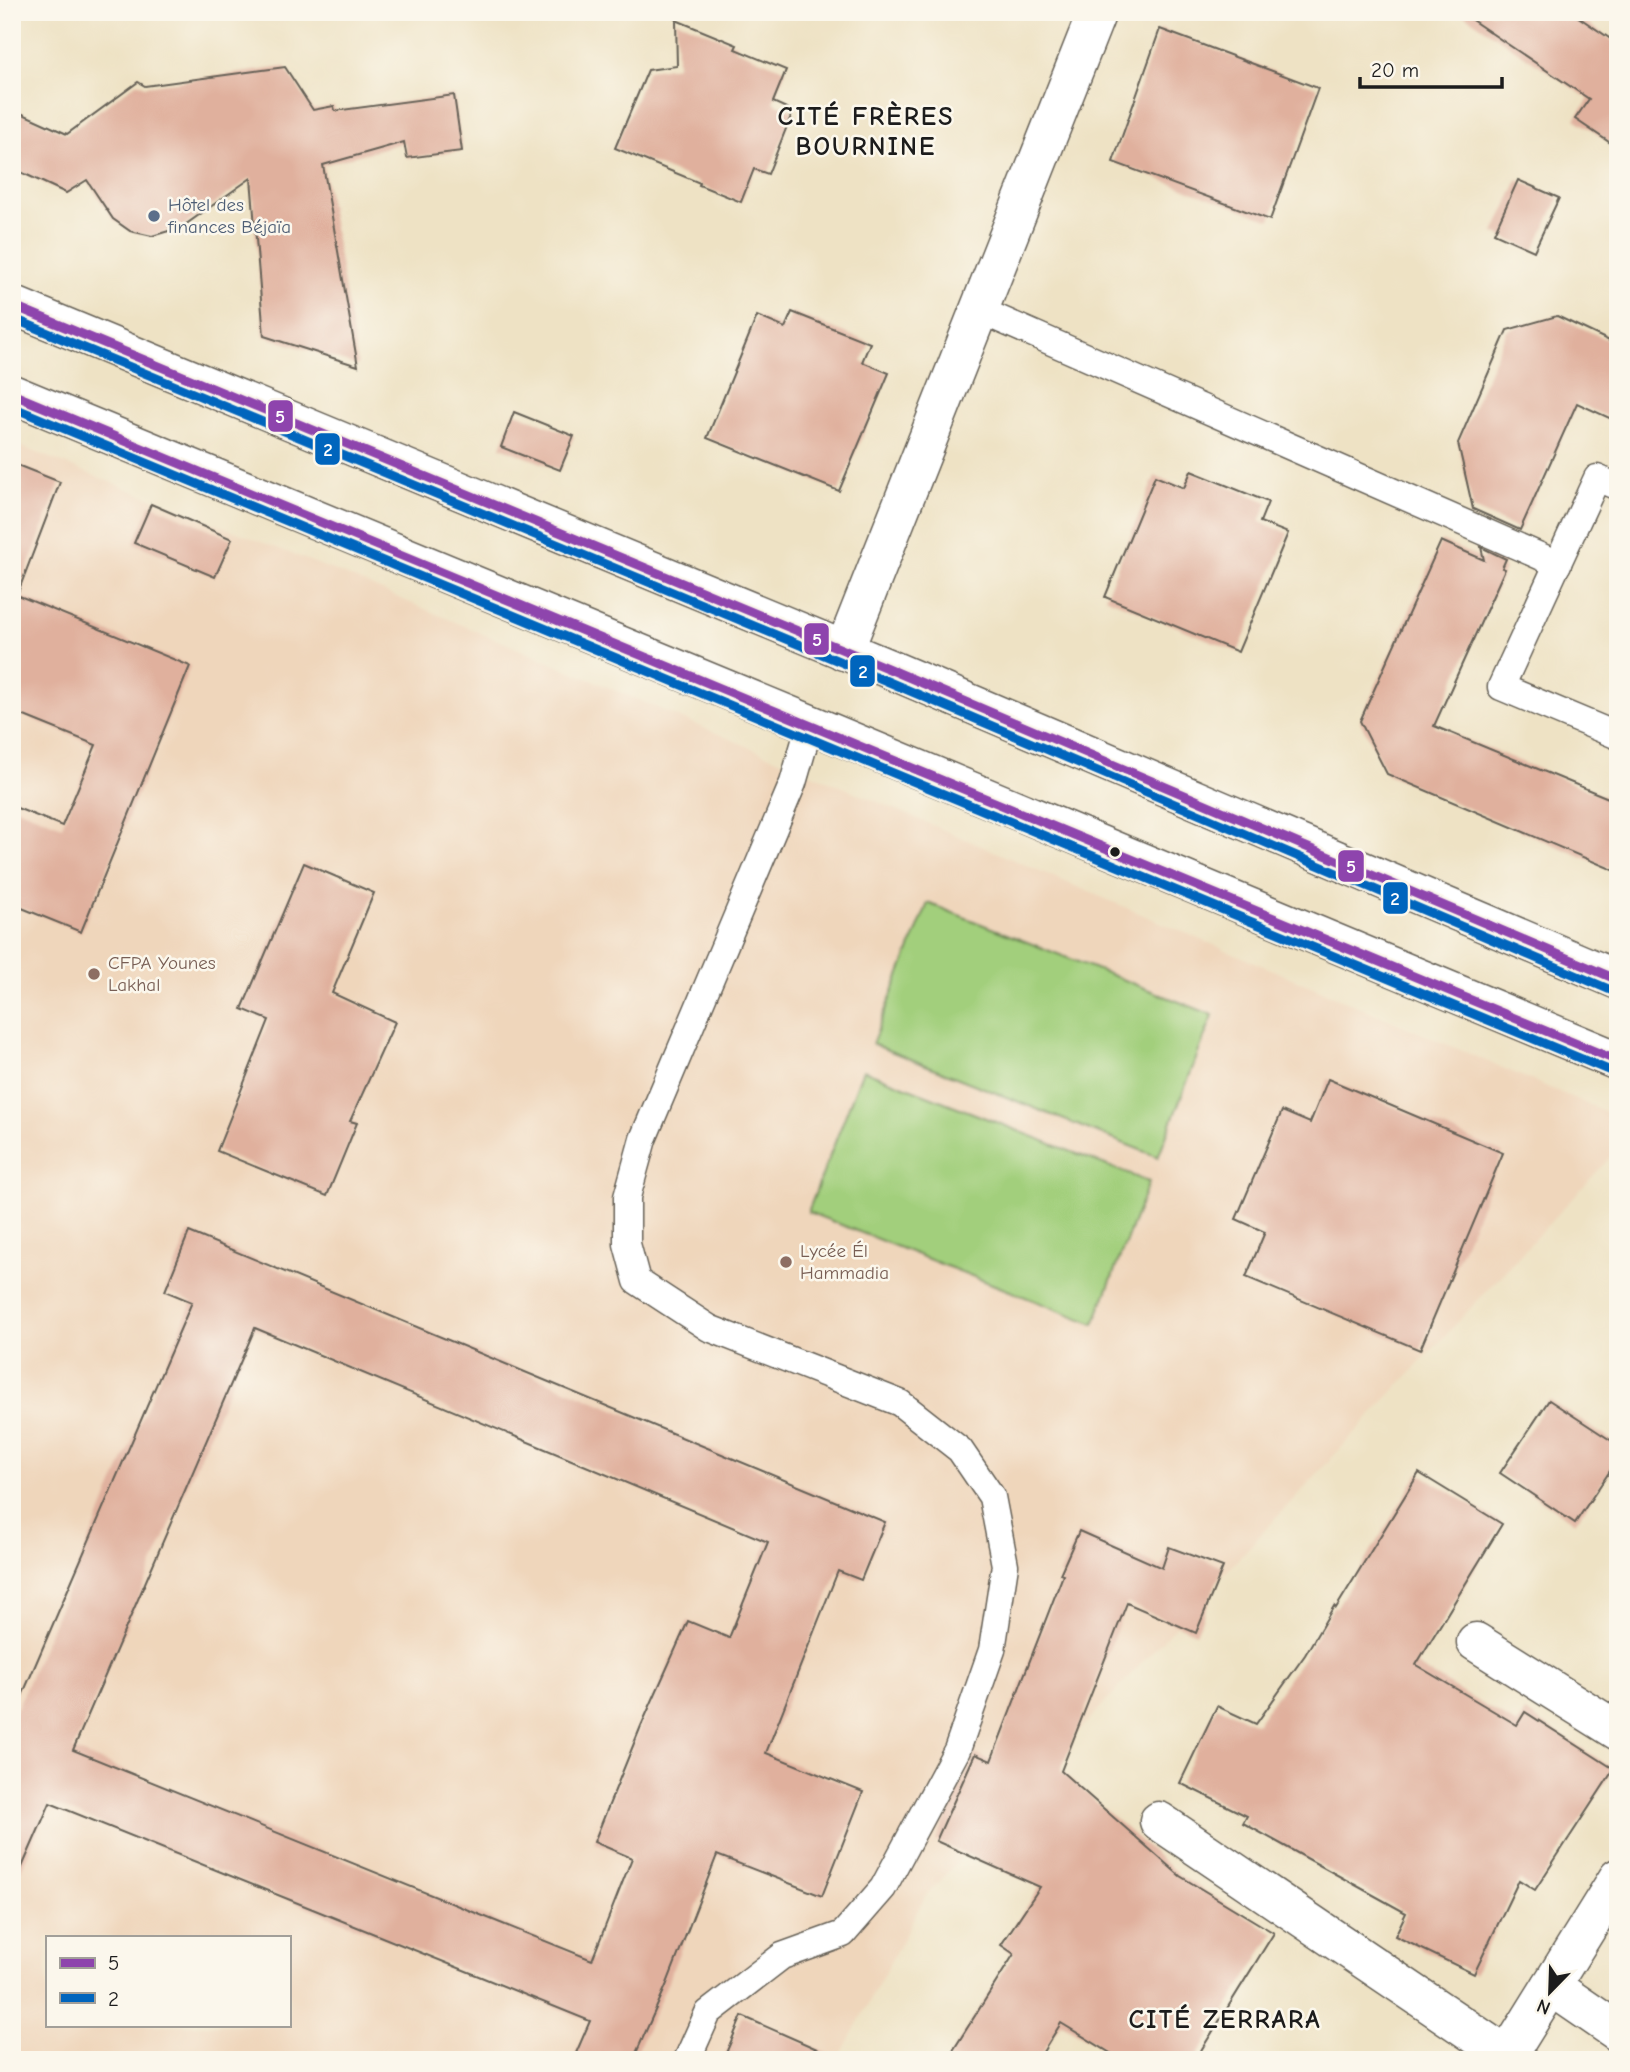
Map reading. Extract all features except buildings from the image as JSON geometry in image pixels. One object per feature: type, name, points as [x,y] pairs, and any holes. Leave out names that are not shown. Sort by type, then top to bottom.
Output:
[{"type":"main road","points":[[844,651],[1097,12]]},
{"type":"main road","points":[[12,304],[844,651],[1618,981]]},
{"type":"main road","points":[[12,394],[1618,1061]]},
{"type":"main road","points":[[1476,1642],[1618,1731]]},
{"type":"main road","points":[[1159,1822],[1506,2058],[1618,1878]]},
{"type":"main road","points":[[1551,1986],[1618,2032]]},
{"type":"lane","points":[[979,310],[1558,564]]},
{"type":"lane","points":[[1618,487],[1597,478],[1501,687],[1618,736]]},
{"type":"lane","points":[[687,2060],[708,2012],[782,1956],[843,1934],[883,1888],[957,1750],[992,1650],[1005,1564],[992,1497],[960,1450],[900,1403],[709,1328],[637,1282],[626,1244],[626,1197],[643,1139],[793,783],[810,724]]},
{"type":"shaded area","name":"Lycée Él Hammadia","points":[[12,443],[340,573],[1618,1117],[1618,1149],[925,1897],[838,2060],[12,2060]]},
{"type":"green space","points":[[928,903],[1213,1015],[1158,1157],[872,1044]]},
{"type":"green space","points":[[863,1070],[1149,1182],[1094,1324],[808,1212]]},
{"type":"transit line","name":"5","points":[[12,305],[887,668],[1618,980]]},
{"type":"transit line","name":"2","points":[[12,318],[882,679],[1613,991]]},
{"type":"transit line","name":"5","points":[[12,394],[1618,1061]]},
{"type":"transit line","name":"2","points":[[12,407],[1613,1072]]},
{"type":"place","name":"Hôtel des finances Béjaïa","points":[[154,216]]},
{"type":"place","name":"CFPA Younes Lakhal","points":[[94,974]]},
{"type":"place","name":"Lycée Él Hammadia","points":[[786,1262]]},
{"type":"district","name":"CITÉ FRÈRES BOURNINE","points":[[866,132]]},
{"type":"district","name":"CITÉ ZERRARA","points":[[1225,2020]]}]
